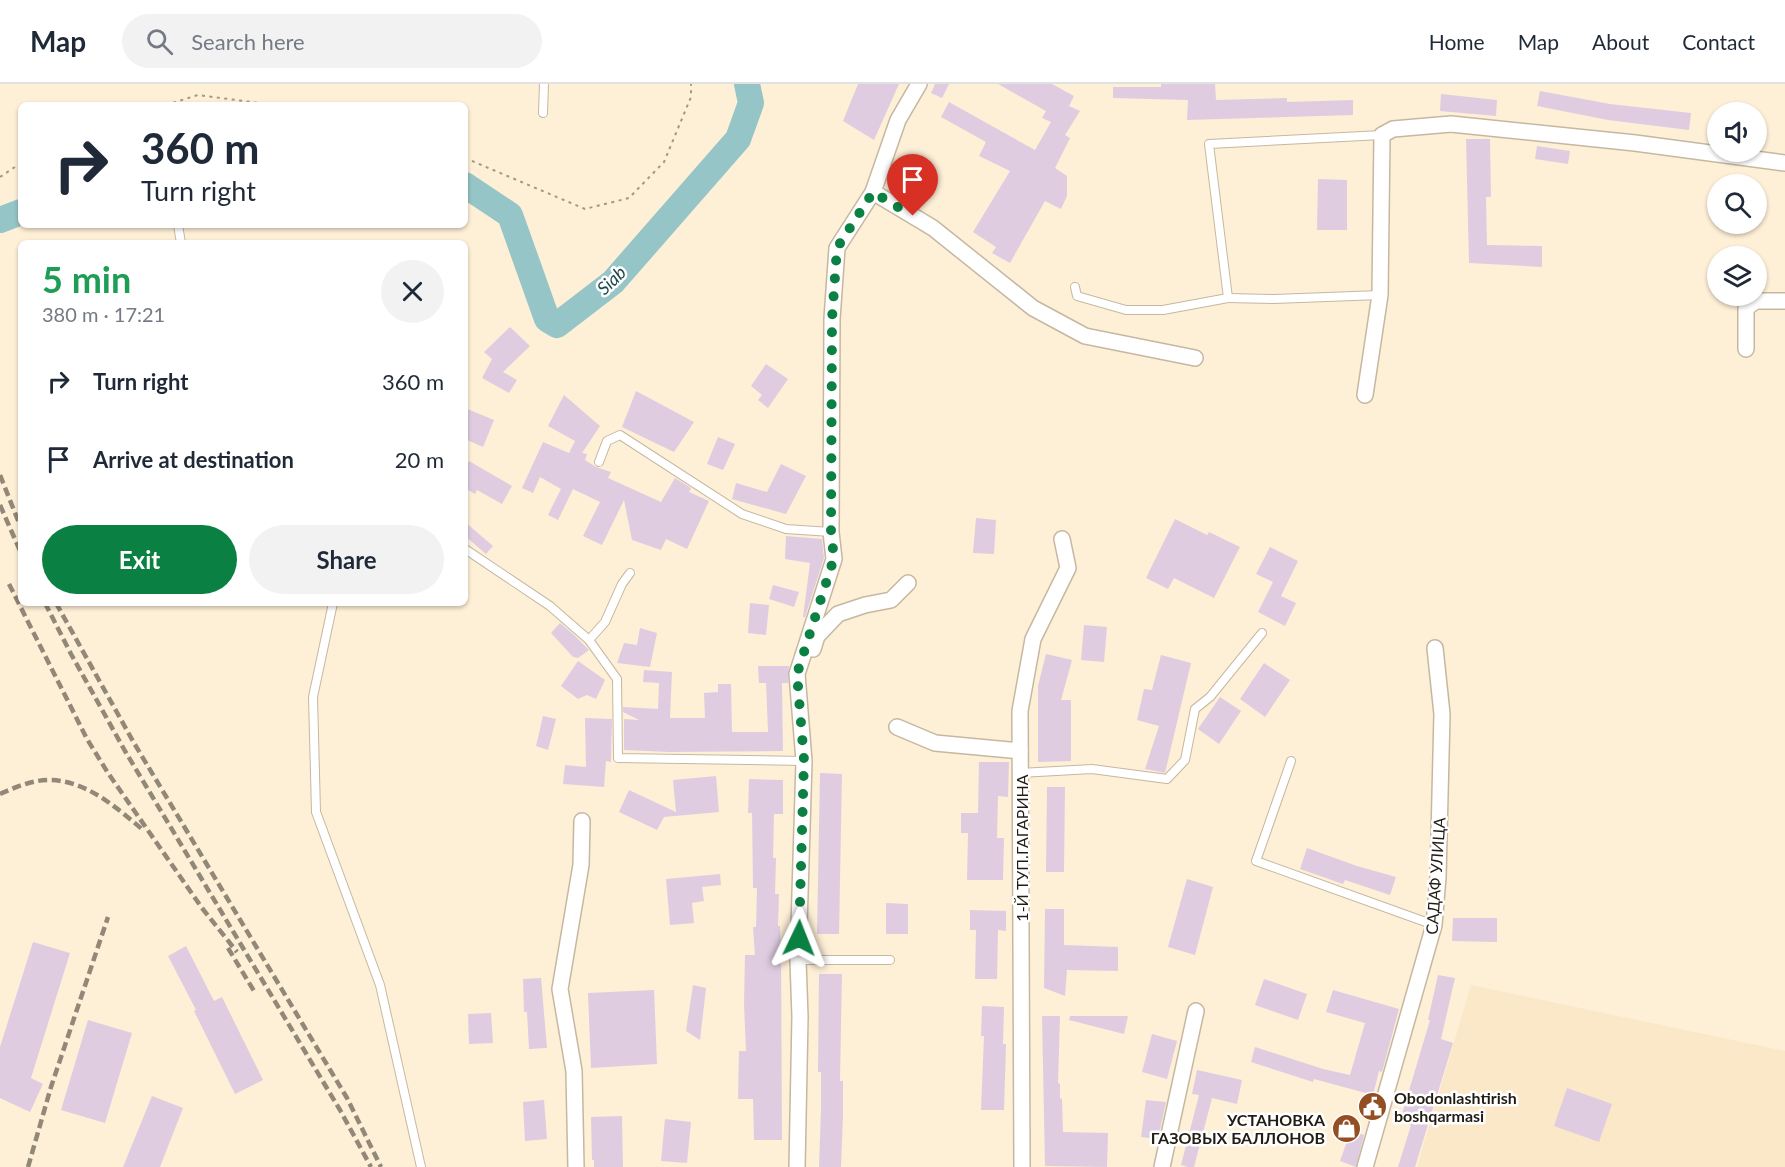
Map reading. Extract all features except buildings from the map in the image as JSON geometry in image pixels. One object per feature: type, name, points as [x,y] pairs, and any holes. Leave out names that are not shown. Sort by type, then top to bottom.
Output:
[{"type":"street","points":[[804,760],[797,674],[834,558],[831,532],[832,319],[837,248],[873,192],[898,120],[919,84]]},
{"type":"street","points":[[1365,395],[1380,295],[1382,135],[1393,129],[1451,124],[1635,143],[1785,163]]},
{"type":"street","points":[[873,192],[933,228],[1034,308],[1086,336],[1195,358]]},
{"type":"street","points":[[1746,350],[1746,308],[1756,301],[1785,302]]},
{"type":"street","name":"1-Й ТУП.ГАГАРИНА","points":[[1022,1167],[1020,711],[1033,639],[1068,568],[1062,539]]},
{"type":"street","points":[[797,1167],[800,1017],[798,960],[805,674],[817,636],[838,614],[865,605],[891,600],[908,583]]},
{"type":"street","name":"САДАФ УЛИЦА","points":[[1365,1167],[1434,926],[1438,877],[1442,714],[1435,648]]},
{"type":"street","points":[[897,727],[935,743],[1020,750]]},
{"type":"street","points":[[576,1167],[574,1071],[560,989],[581,865],[582,821]]},
{"type":"street","points":[[1162,1167],[1196,1011]]},
{"type":"lane","points":[[543,113],[544,84]]},
{"type":"lane","points":[[1228,298],[1209,144],[1382,135]]},
{"type":"lane","points":[[1075,287],[1077,296],[1126,310],[1163,310],[1228,298],[1274,299],[1380,295]]},
{"type":"lane","points":[[599,462],[607,441],[620,435],[742,514],[786,529],[831,532]]},
{"type":"lane","points":[[468,550],[550,606],[589,640],[617,679],[618,758],[804,760]]},
{"type":"lane","points":[[589,640],[605,622],[622,584],[630,573]]},
{"type":"lane","points":[[332,606],[313,697],[316,812],[380,985],[421,1167]]},
{"type":"lane","points":[[1020,773],[1092,770],[1167,779],[1185,760],[1195,709],[1210,698],[1262,633]]},
{"type":"lane","points":[[1291,761],[1256,861],[1434,926]]},
{"type":"lane","points":[[798,960],[890,960]]},
{"type":"path","points":[[468,159],[585,209],[629,198],[663,162],[691,97],[691,84]]},
{"type":"path","points":[[176,102],[198,95],[251,102]]},
{"type":"path","points":[[0,177],[18,166]]},
{"type":"shaded area","points":[[1471,985],[1785,1051],[1785,1167],[1417,1167]]},
{"type":"waterway","name":"Siab","points":[[468,187],[510,215],[547,319],[557,325],[613,282],[738,139],[751,103],[747,84]]},
{"type":"waterway","name":"Siab","points":[[0,220],[18,213]]},
{"type":"railway","points":[[0,475],[18,520]]},
{"type":"railway","points":[[0,505],[18,546]]},
{"type":"railway","points":[[9,584],[18,602]]},
{"type":"railway","points":[[20,606],[87,739],[108,773],[202,908],[237,952]]},
{"type":"railway","points":[[47,606],[125,751],[340,1110],[371,1167]]},
{"type":"railway","points":[[58,606],[134,743],[347,1098],[381,1167]]},
{"type":"railway","points":[[0,794],[36,781],[63,781],[100,797],[143,830]]},
{"type":"railway","points":[[28,1167],[51,1087],[108,917]]},
{"type":"railway","points":[[228,948],[254,991]]},
{"type":"place","name":"Obodonlashtirish boshqarmasi","points":[[1373,1106]]},
{"type":"place","name":"УСТАНОВКА ГАЗОВЫХ БАЛЛОНОВ","points":[[1346,1128]]},
{"type":"route","points":[[799,938],[804,760],[797,674],[834,558],[831,532],[832,319],[837,248],[873,192],[913,216]]}]
